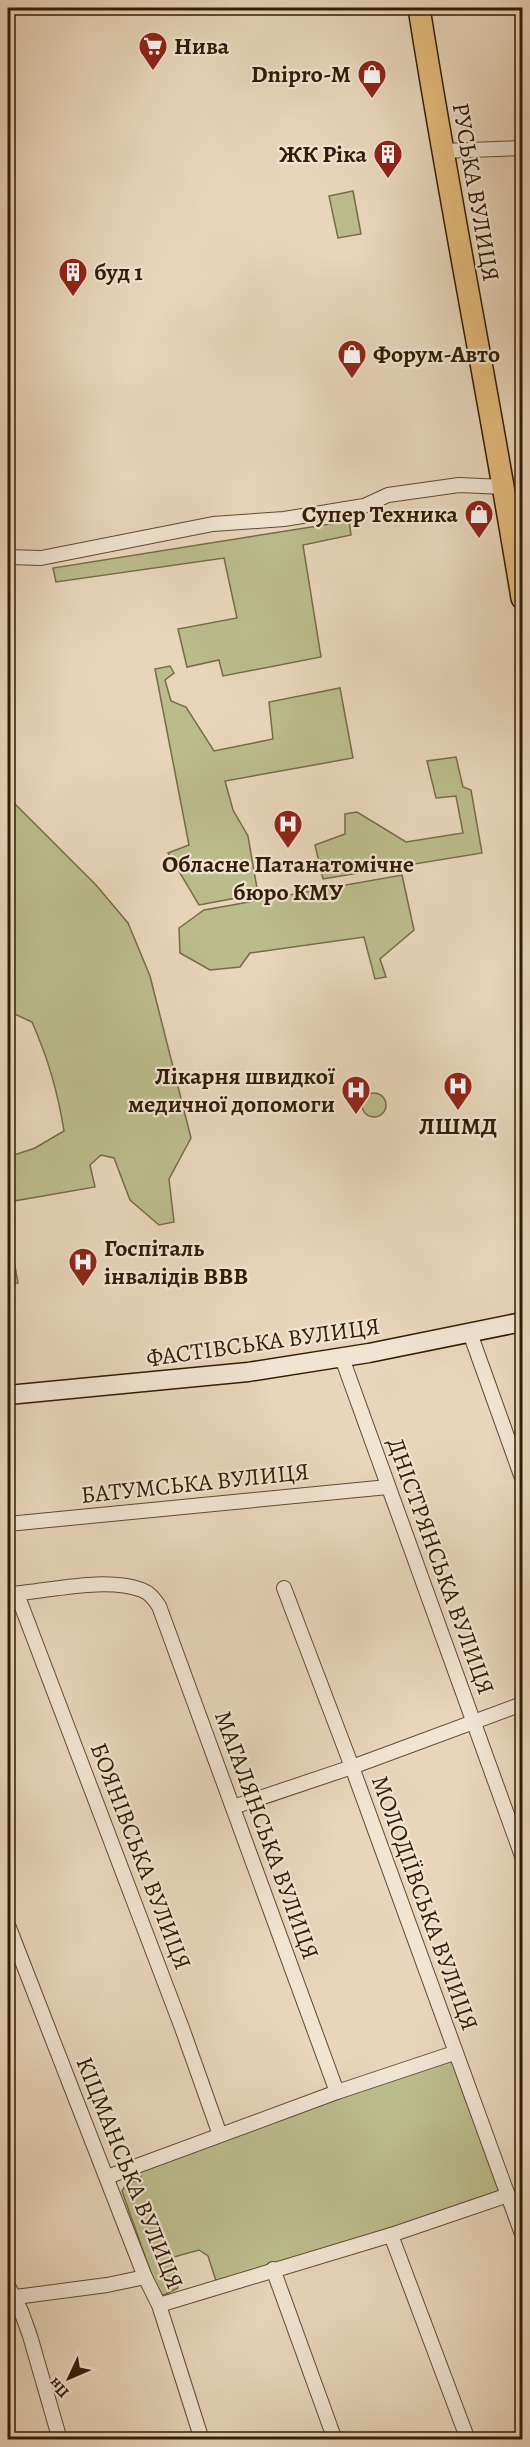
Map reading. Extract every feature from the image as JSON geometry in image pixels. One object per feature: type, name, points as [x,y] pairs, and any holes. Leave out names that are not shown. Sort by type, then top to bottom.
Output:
[{"type":"main road","name":"РУСЬКА ВУЛИЦЯ","points":[[419,8],[442,151],[518,549],[522,598]]},
{"type":"main road","name":"ФАСТІВСЬКА ВУЛИЦЯ","points":[[8,1395],[248,1372],[342,1358],[522,1322]]},
{"type":"street","points":[[442,151],[522,148]]},
{"type":"street","points":[[8,557],[41,558],[213,524],[284,519],[363,506],[388,495],[459,485],[505,487]]},
{"type":"street","points":[[470,1333],[522,1478]]},
{"type":"street","name":"ДНІСТРЯНСЬКА ВУЛИЦЯ","points":[[342,1358],[522,1856]]},
{"type":"street","name":"БАТУМСЬКА ВУЛИЦЯ","points":[[8,1524],[388,1487]]},
{"type":"street","name":"МАГАЛЯНСЬКА ВУЛИЦЯ","points":[[12,1594],[88,1586],[125,1586],[152,1596],[159,1606],[337,2092]]},
{"type":"street","name":"МОЛОДІЇВСЬКА ВУЛИЦЯ","points":[[284,1588],[352,1767],[454,2053],[522,2234]]},
{"type":"street","name":"БОЯНІВСЬКА ВУЛИЦЯ","points":[[12,1594],[182,2028],[220,2135]]},
{"type":"street","points":[[233,1807],[352,1767],[522,1704]]},
{"type":"street","name":"КІЦМАНСЬКА ВУЛИЦЯ","points":[[8,1926],[145,2277],[159,2305],[202,2439]]},
{"type":"street","points":[[107,2177],[337,2092],[454,2053]]},
{"type":"street","points":[[159,2305],[391,2235],[508,2195]]},
{"type":"street","points":[[391,2235],[468,2439]]},
{"type":"street","points":[[273,2269],[335,2439]]},
{"type":"street","points":[[60,2439],[30,2336],[21,2311],[9,2294],[107,2285],[145,2277]]},
{"type":"green space","points":[[353,191],[361,234],[338,238],[329,196]]},
{"type":"green space","points":[[349,521],[351,535],[303,545],[321,657],[223,676],[219,660],[187,667],[178,629],[237,618],[224,558],[56,582],[53,568]]},
{"type":"green space","points":[[170,666],[174,673],[165,680],[171,701],[186,707],[214,751],[273,739],[269,702],[340,688],[353,758],[225,781],[233,810],[248,836],[258,894],[199,905],[168,853],[189,845],[155,669]]},
{"type":"green space","points":[[456,757],[463,787],[471,790],[482,853],[323,879],[315,845],[345,834],[345,814],[357,812],[406,842],[463,833],[456,796],[436,798],[427,761]]},
{"type":"green space","points":[[8,797],[96,885],[128,923],[150,976],[191,1138],[169,1179],[174,1222],[159,1225],[130,1200],[114,1158],[101,1155],[90,1165],[95,1187],[8,1202],[8,1175],[13,1173],[14,1155],[35,1148],[64,1131],[52,1075],[32,1022],[8,1011],[8,977],[14,958],[13,934],[8,919]]},
{"type":"green space","points":[[402,875],[414,930],[380,959],[386,977],[375,979],[364,937],[250,953],[240,967],[210,970],[180,953],[179,928],[204,910]]},
{"type":"green space","points":[[374,1093],[383,1096],[386,1105],[383,1114],[374,1117],[365,1114],[362,1105],[365,1096]]},
{"type":"green space","points":[[8,1227],[18,1283],[8,1285]]},
{"type":"green space","points":[[455,2052],[508,2195],[218,2287],[208,2256],[199,2250],[170,2258],[178,2288],[164,2295],[158,2293],[122,2191],[125,2186],[141,2177],[137,2165]]},
{"type":"place","name":"Нива","points":[[153,72]]},
{"type":"place","name":"Dnipro-M","points":[[372,100]]},
{"type":"place","name":"ЖК Ріка","points":[[388,180]]},
{"type":"place","name":"буд 1","points":[[73,298]]},
{"type":"place","name":"Форум-Авто","points":[[352,380]]},
{"type":"place","name":"Супер Техника","points":[[479,540]]},
{"type":"place","name":"Обласне Патанатомічне бюро КМУ","points":[[288,850]]},
{"type":"place","name":"ЛШМД","points":[[458,1112]]},
{"type":"place","name":"Лікарня швидкої медичної допомоги","points":[[356,1116]]},
{"type":"place","name":"Госпіталь інвалідів ВВВ","points":[[83,1288]]}]
